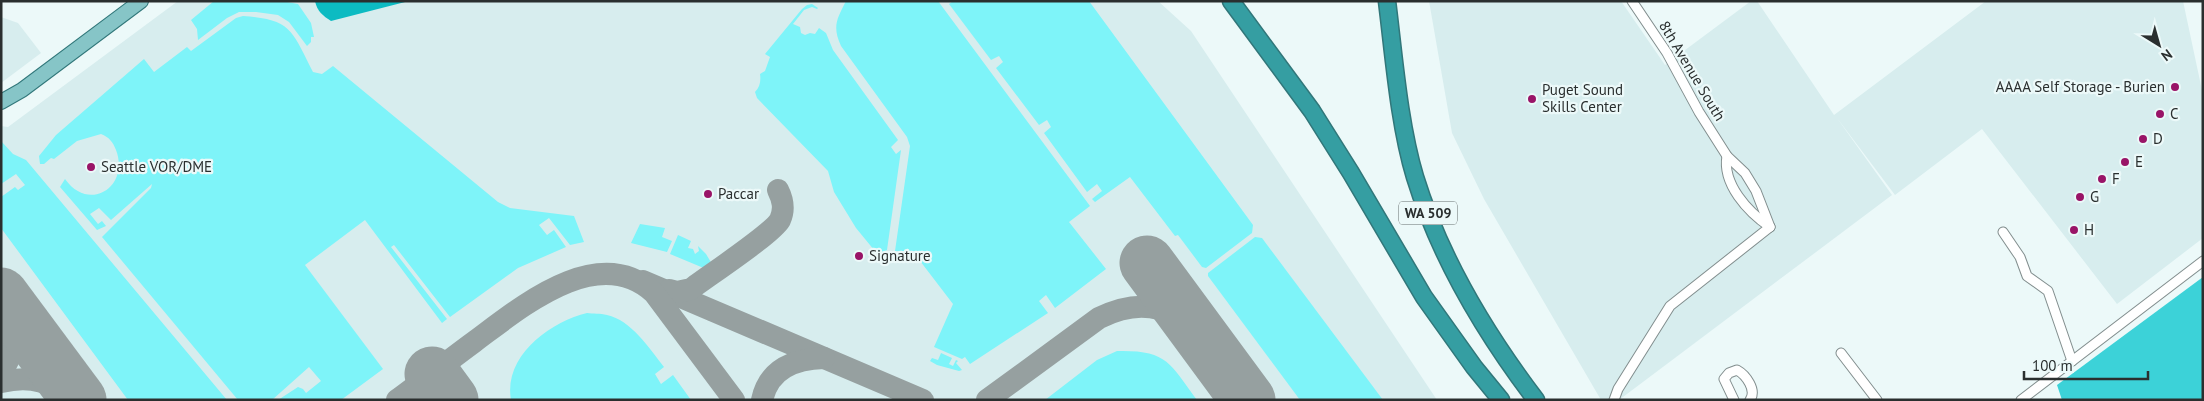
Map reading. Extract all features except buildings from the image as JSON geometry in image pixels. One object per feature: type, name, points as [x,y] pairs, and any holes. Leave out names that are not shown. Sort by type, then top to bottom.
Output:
[{"type":"highway","points":[[1231,1],[1317,119],[1424,297],[1474,367],[1501,400]]},
{"type":"highway","points":[[1243,1],[1350,153],[1401,242],[1444,310],[1495,380],[1513,400]]},
{"type":"highway","name":"WA 509","points":[[1387,1],[1406,136],[1415,176],[1427,212],[1442,248],[1485,327],[1536,400]]},
{"type":"main road","points":[[1,102],[22,90],[141,1]]},
{"type":"main road","points":[[1,113],[22,90]]},
{"type":"street","name":"8th Avenue South","points":[[1632,1],[1667,53],[1691,99],[1727,156],[1746,173],[1756,191],[1770,227]]},
{"type":"street","name":"8th Avenue South","points":[[1727,156],[1725,166],[1733,187],[1753,216],[1770,227]]},
{"type":"street","points":[[1614,400],[1618,389],[1670,306],[1770,227]]},
{"type":"street","points":[[2003,232],[2020,257],[2027,276],[2048,291],[2072,361]]},
{"type":"street","points":[[2021,400],[2203,261]]},
{"type":"street","points":[[1841,353],[1877,400]]},
{"type":"street","points":[[1734,400],[1724,379],[1729,373],[1737,370],[1741,372],[1753,390],[1753,396],[1750,400]]},
{"type":"shaded area","points":[[178,1],[1158,1],[1191,31],[1437,400],[1,400],[1,126],[8,127]]},
{"type":"shaded area","points":[[214,1],[282,1],[298,4],[311,23],[314,37],[311,37],[311,42],[307,46],[289,22],[278,15],[239,12],[227,18],[198,40],[197,29],[191,20]]},
{"type":"shaded area","points":[[315,1],[409,1],[331,21],[317,8]]},
{"type":"shaded area","points":[[846,1],[938,1],[1090,206],[1069,222],[1106,269],[1055,308],[1046,295],[1039,301],[1048,313],[970,364],[965,357],[962,359],[934,347],[953,304],[914,253],[895,251],[910,146],[907,137],[841,46],[836,28]]},
{"type":"shaded area","points":[[953,1],[1089,1],[1253,225],[1252,233],[1206,268],[1202,267],[1178,235],[1175,236],[1130,177],[1095,202],[1092,199],[1102,191],[1097,184],[1087,192],[1044,133],[1051,127],[1047,120],[1039,125],[996,68],[1003,62],[999,56],[991,60],[949,4]]},
{"type":"shaded area","points":[[1429,1],[1621,1],[1665,65],[1751,1],[1757,1],[1834,115],[1986,1],[2183,1],[2203,95],[2203,238],[2117,304],[1982,129],[1895,195],[1837,118],[1892,195],[1619,400],[1601,400],[1484,199],[1452,133]]},
{"type":"shaded area","points":[[812,4],[818,8],[812,7],[804,10],[793,24],[800,27],[801,33],[805,35],[815,34],[819,28],[826,33],[833,50],[898,140],[891,147],[896,154],[901,150],[887,250],[879,256],[856,228],[834,192],[828,171],[757,98],[755,92],[760,84],[760,74],[765,71],[770,57],[765,54],[802,9]]},
{"type":"shaded area","points":[[243,16],[272,20],[281,24],[295,37],[313,72],[322,74],[333,66],[498,202],[510,208],[574,216],[584,242],[570,245],[549,218],[539,225],[547,235],[554,230],[566,247],[518,268],[450,317],[394,245],[391,247],[447,319],[442,323],[365,220],[305,265],[383,369],[341,400],[278,400],[298,387],[306,393],[321,381],[309,367],[272,400],[238,400],[102,237],[151,188],[152,184],[111,220],[99,208],[90,214],[98,224],[102,221],[106,226],[97,230],[60,187],[65,179],[75,189],[85,194],[95,195],[105,191],[117,175],[119,163],[112,142],[101,134],[77,141],[54,159],[51,158],[44,164],[40,164],[39,156],[56,135],[144,59],[154,72],[187,47],[191,51],[236,18]]},
{"type":"shaded area","points":[[1,17],[18,23],[41,53],[1,83]]},
{"type":"shaded area","points":[[1,141],[13,154],[26,160],[227,400],[128,400],[1,228],[1,197],[15,187],[18,190],[25,185],[16,174],[1,184]]},
{"type":"shaded area","points":[[640,224],[665,228],[662,237],[672,241],[667,252],[631,243]]},
{"type":"shaded area","points":[[678,235],[691,241],[688,248],[693,249],[695,254],[699,251],[698,246],[712,264],[706,269],[670,254]]},
{"type":"shaded area","points":[[1255,237],[1262,238],[1383,400],[1300,400],[1208,276],[1208,273]]},
{"type":"shaded area","points":[[2203,277],[2203,400],[2062,400],[2057,385]]},
{"type":"shaded area","points":[[587,313],[604,314],[616,318],[632,329],[664,367],[655,374],[661,384],[673,375],[691,400],[511,400],[510,384],[514,369],[532,343],[558,324]]},
{"type":"shaded area","points":[[1117,351],[1134,351],[1157,356],[1173,368],[1197,400],[1045,400],[1097,360]]},
{"type":"shaded area","points":[[941,353],[952,358],[949,364],[953,366],[956,360],[958,361],[956,363],[962,370],[959,371],[937,365],[930,361],[932,358],[938,360]]},
{"type":"taxiway","points":[[669,290],[677,292],[691,289],[753,245],[775,226],[782,216],[783,208],[778,190]]},
{"type":"taxiway","points":[[397,400],[536,298],[560,285],[585,277],[609,274],[632,279],[654,293],[734,400]]},
{"type":"taxiway","points":[[643,281],[923,400]]},
{"type":"taxiway","points":[[1,372],[10,356],[13,339],[7,303]]},
{"type":"taxiway","points":[[987,400],[1099,318],[1113,312],[1139,307],[1163,310],[1186,323],[1198,333]]},
{"type":"taxiway","points":[[762,400],[765,389],[771,380],[785,367],[803,360],[824,358]]},
{"type":"taxiway","points":[[1,382],[23,379],[41,382],[77,400]]},
{"type":"runway","points":[[1147,263],[1248,400]]},
{"type":"runway","points":[[1,295],[79,400]]},
{"type":"runway","points":[[432,374],[451,400]]},
{"type":"place","name":"AAAA Self Storage - Burien","points":[[2175,87]]},
{"type":"place","name":"Puget Sound Skills Center","points":[[1532,99]]},
{"type":"place","name":"C","points":[[2160,114]]},
{"type":"place","name":"D","points":[[2143,139]]},
{"type":"place","name":"E","points":[[2125,162]]},
{"type":"place","name":"Seattle VOR/DME","points":[[91,167]]},
{"type":"place","name":"F","points":[[2102,179]]},
{"type":"place","name":"Paccar","points":[[708,194]]},
{"type":"place","name":"G","points":[[2080,197]]},
{"type":"place","name":"H","points":[[2074,230]]},
{"type":"place","name":"Signature","points":[[859,256]]}]
